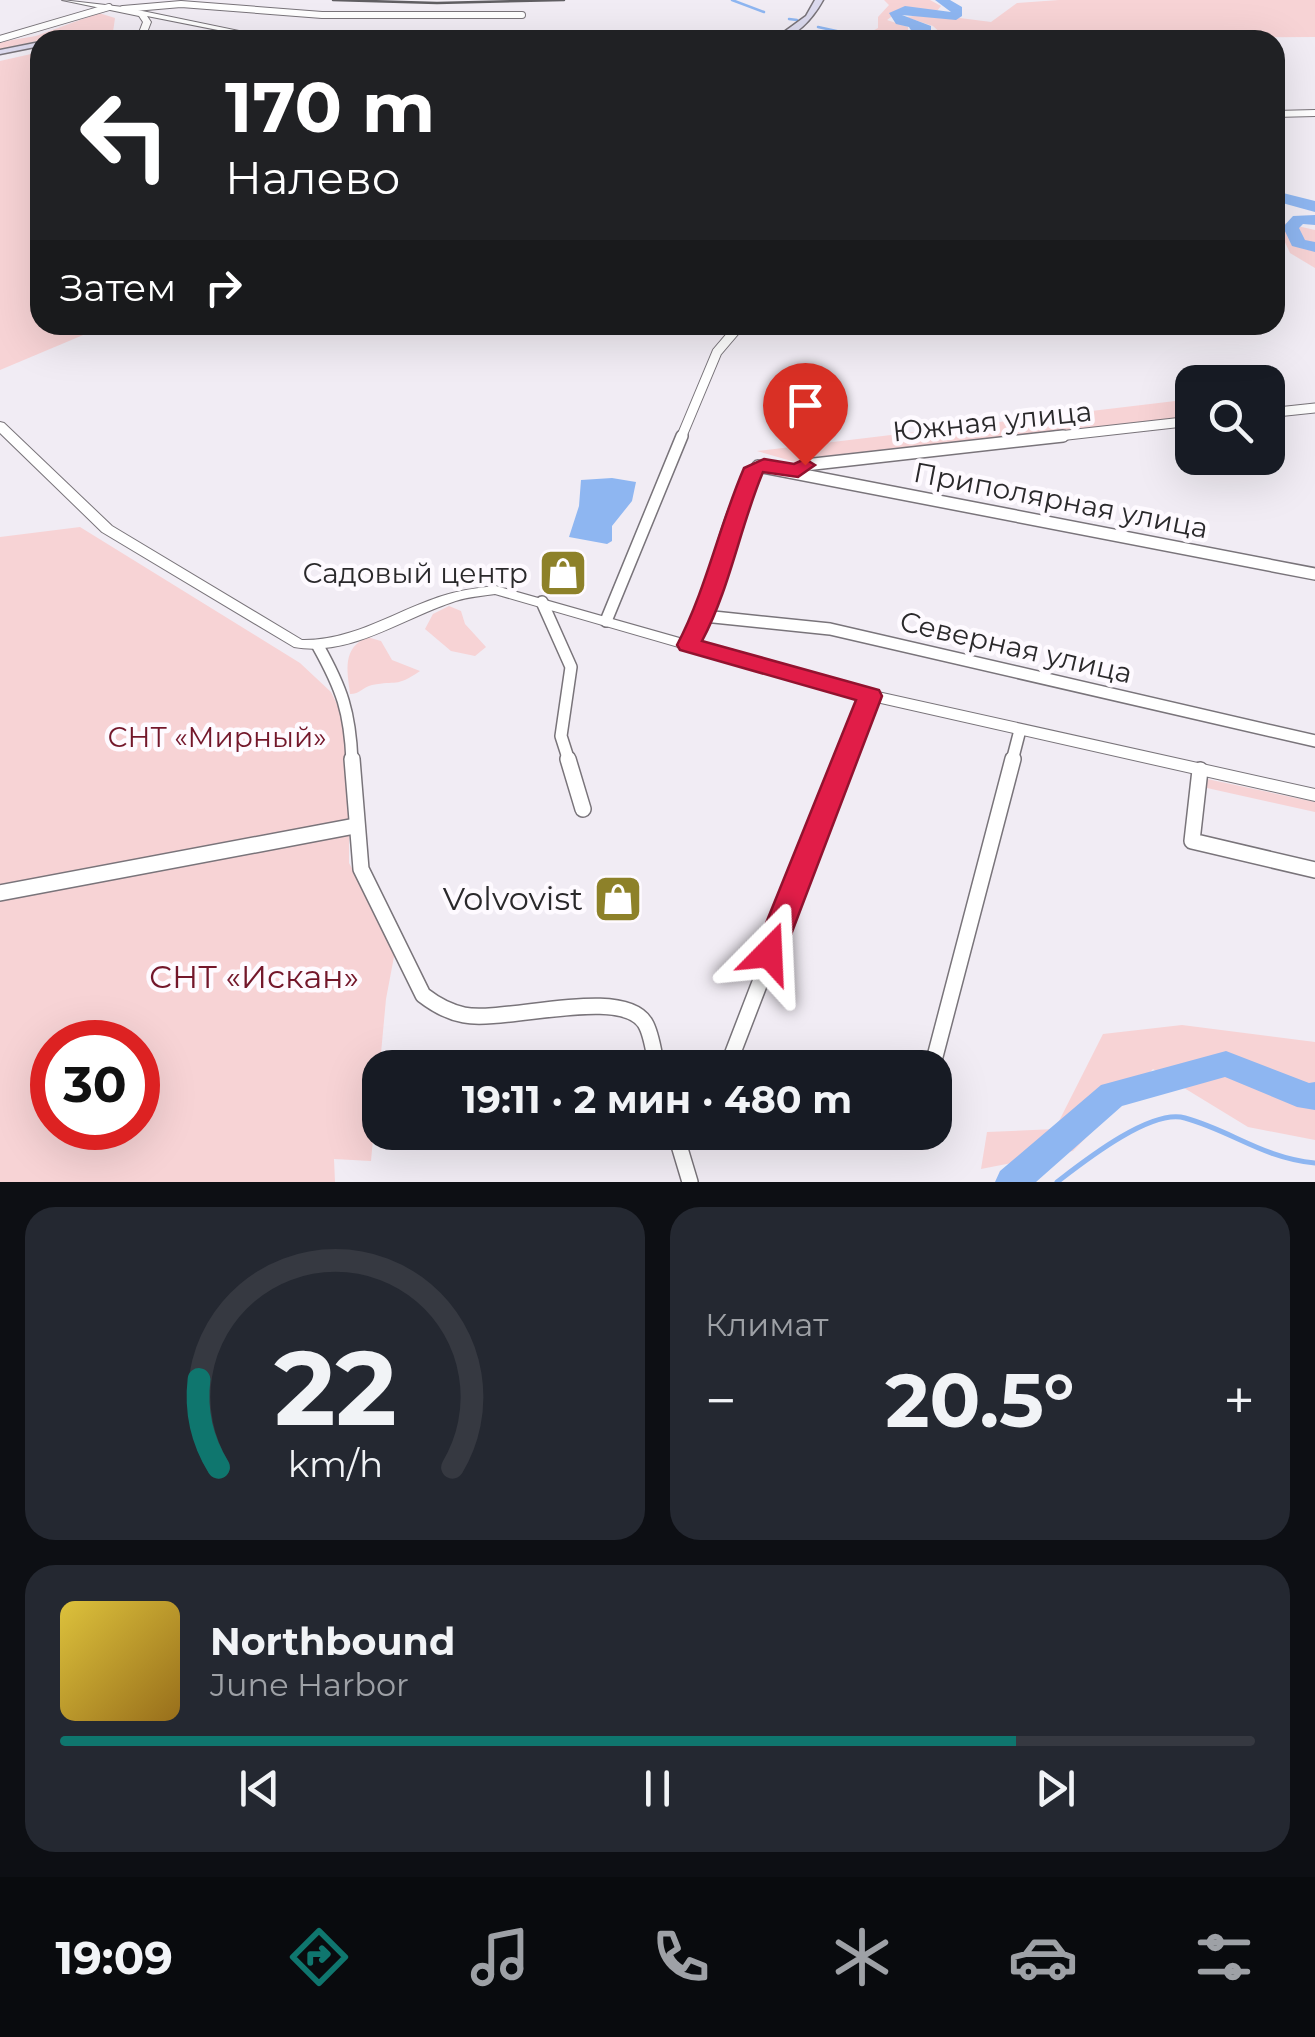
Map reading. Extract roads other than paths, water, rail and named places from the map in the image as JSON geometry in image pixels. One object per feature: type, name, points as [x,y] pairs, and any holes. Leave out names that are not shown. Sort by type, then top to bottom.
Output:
[{"type":"main road","points":[[803,30],[818,19],[830,0]]},
{"type":"main road","points":[[792,30],[819,1]]},
{"type":"main road","points":[[0,54],[30,48]]},
{"type":"street","points":[[66,0],[229,30]]},
{"type":"street","points":[[123,9],[181,4],[322,15],[522,15]]},
{"type":"street","points":[[32,30],[109,8]]},
{"type":"street","points":[[123,9],[144,15],[146,30]]},
{"type":"street","points":[[0,39],[30,30]]},
{"type":"street","points":[[1285,114],[1315,113]]},
{"type":"street","points":[[606,621],[717,352],[731,335]]},
{"type":"street","points":[[1285,411],[1315,408]]},
{"type":"street","name":"Южная улица","points":[[798,471],[805,465],[1175,423]]},
{"type":"street","points":[[0,426],[107,530],[299,644],[318,646],[474,592],[496,590],[868,700],[1198,778],[1315,795]]},
{"type":"street","points":[[688,645],[704,616],[731,524],[754,468],[764,465],[798,471]]},
{"type":"street","name":"Приполярная улица","points":[[798,471],[1315,574]]},
{"type":"street","points":[[542,602],[571,667],[561,736],[582,809]]},
{"type":"street","name":"Северная улица","points":[[704,616],[830,630],[1315,741]]},
{"type":"street","points":[[318,646],[340,685],[350,715],[350,826],[361,868],[423,995],[432,1005],[460,1016],[626,1008],[645,1022],[653,1050]]},
{"type":"street","points":[[734,1050],[868,700]]},
{"type":"street","points":[[937,1050],[1018,735]]},
{"type":"street","points":[[1198,778],[1192,841],[1315,870]]},
{"type":"street","points":[[0,893],[350,826]]},
{"type":"street","points":[[680,1150],[690,1182]]},
{"type":"water","points":[[612,478],[636,482],[632,501],[612,526],[612,541],[607,544],[569,537],[579,506],[581,480]]},
{"type":"waterway","points":[[732,0],[764,12]]},
{"type":"waterway","points":[[915,30],[927,29],[900,21],[895,13],[905,10],[956,16],[958,9],[941,0]]},
{"type":"waterway","points":[[789,19],[797,20]]},
{"type":"waterway","points":[[818,27],[832,30]]},
{"type":"waterway","points":[[1285,197],[1315,207]]},
{"type":"waterway","points":[[1315,220],[1299,219],[1291,227],[1298,243],[1315,247]]},
{"type":"waterway","points":[[1012,1182],[1112,1095],[1226,1064],[1308,1097],[1315,1096]]},
{"type":"waterway","points":[[1057,1182],[1118,1139],[1171,1117],[1202,1123],[1279,1156],[1315,1163]]},
{"type":"railway","points":[[333,0],[564,0]]},
{"type":"place","name":"Садовый центр","points":[[563,573]]},
{"type":"place","name":"Volvovist","points":[[618,899]]},
{"type":"park label","name":"СНТ «Мирный»","points":[[217,737]]},
{"type":"park label","name":"СНТ «Искан»","points":[[254,977]]}]
